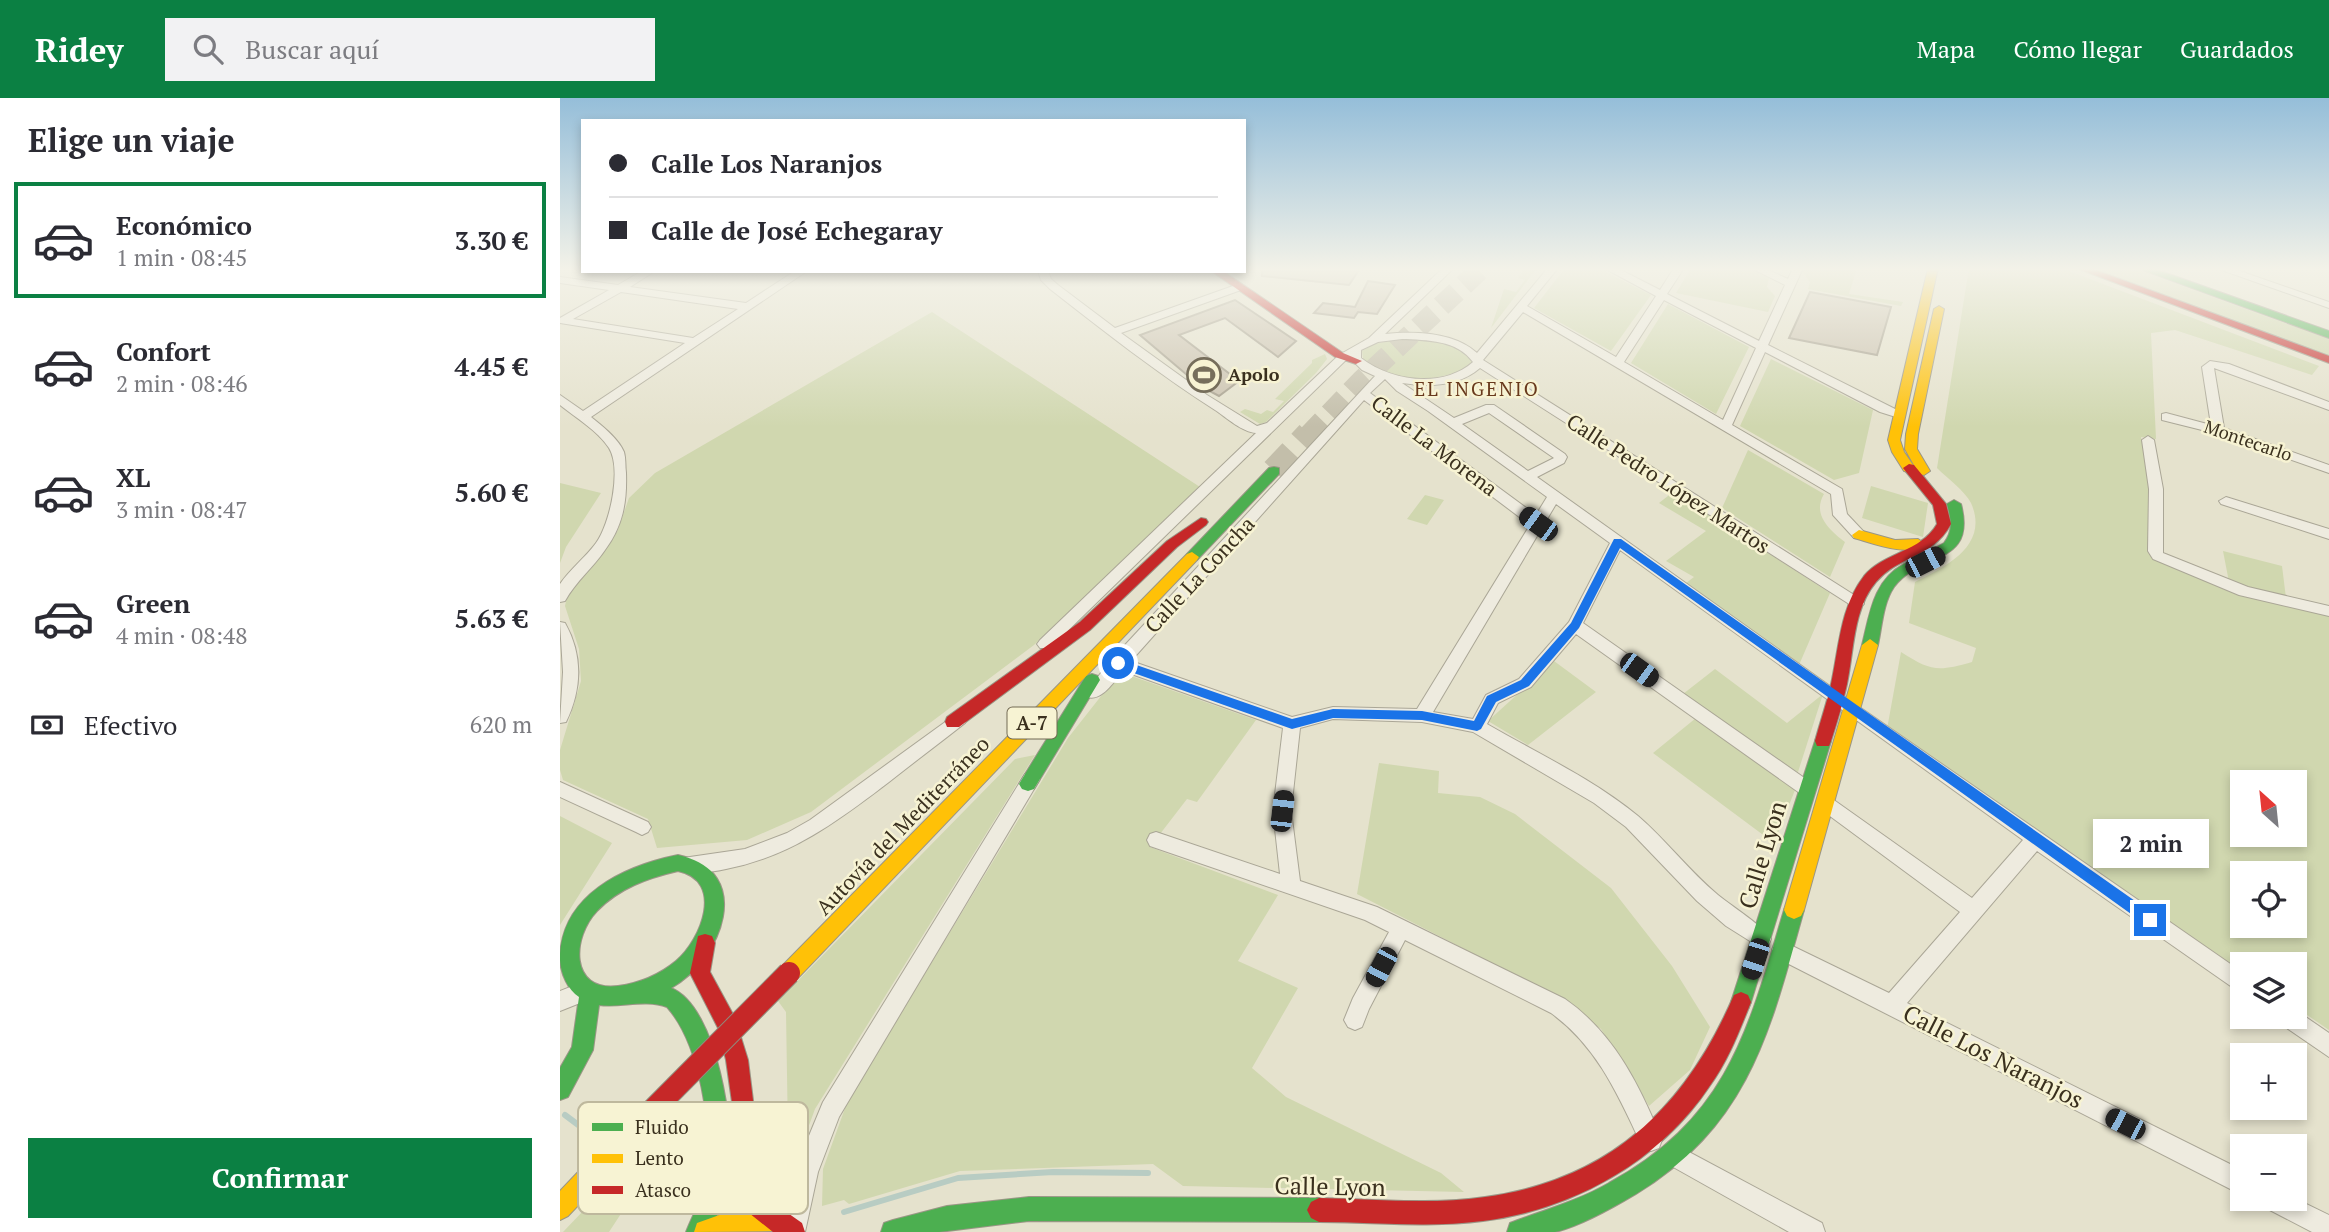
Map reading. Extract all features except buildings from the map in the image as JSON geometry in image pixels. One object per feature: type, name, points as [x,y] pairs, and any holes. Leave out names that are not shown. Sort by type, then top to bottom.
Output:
[{"type":"main road","points":[[1301,321],[1329,340],[1358,351]]},
{"type":"main road","points":[[1303,321],[1358,351]]},
{"type":"main road","points":[[1859,535],[1895,545],[1931,543],[1941,532],[1944,516],[1939,504],[1907,468],[1895,450],[1894,440],[1921,321]]},
{"type":"main road","name":"Calle Lyon","points":[[1519,1232],[1587,1209],[1637,1182],[1674,1155],[1704,1124],[1728,1093],[1746,1062],[1782,950],[1886,587],[1906,569],[1941,553],[1956,538],[1959,528],[1960,518],[1955,504],[1919,465],[1911,449],[1937,321]]},
{"type":"main road","points":[[2224,321],[2329,360]]},
{"type":"main road","points":[[2299,321],[2326,330]]},
{"type":"main road","name":"Autovía del Mediterráneo","points":[[661,1102],[1127,626],[1274,471]]},
{"type":"main road","name":"A-7","points":[[953,722],[1085,626],[1172,544],[1206,517],[1024,706]]},
{"type":"main road","points":[[1859,535],[1865,543],[1864,587]]},
{"type":"main road","name":"Calle Lyon","points":[[893,1232],[936,1220],[1011,1208],[1423,1211],[1502,1206],[1539,1198],[1582,1182],[1628,1157],[1651,1140],[1686,1104],[1715,1064],[1730,1034],[1836,698],[1857,604],[1864,587],[1874,573],[1891,559],[1931,543]]},
{"type":"main road","points":[[1028,784],[1127,626]]},
{"type":"main road","points":[[713,1102],[706,1068],[689,1018],[677,1002],[661,994],[634,994],[606,999],[587,993],[567,973],[564,950],[569,935],[582,915],[612,887],[654,867],[687,864],[702,872],[710,881],[718,912],[705,943],[700,973],[727,1025],[737,1060],[743,1102]]},
{"type":"main road","points":[[634,994],[671,976],[705,943]]},
{"type":"main road","points":[[560,1089],[582,1050],[587,993]]},
{"type":"main road","points":[[688,1048],[737,999]]},
{"type":"main road","name":"Autovía del Mediterráneo","points":[[560,1208],[578,1189]]},
{"type":"main road","points":[[698,1232],[704,1214]]},
{"type":"main road","points":[[768,1214],[793,1231]]},
{"type":"main road","points":[[706,1232],[724,1222],[750,1216],[774,1219]]},
{"type":"street","points":[[564,321],[696,342]]},
{"type":"street","points":[[582,417],[728,321]]},
{"type":"street","points":[[1099,321],[1184,387],[1256,435]]},
{"type":"street","points":[[1114,332],[1139,321]]},
{"type":"street","points":[[687,864],[738,861],[777,847],[819,826],[953,722],[1037,652],[1256,435],[1271,426],[1391,321]]},
{"type":"street","points":[[1386,376],[1416,381],[1442,380],[1466,374],[1511,321]]},
{"type":"street","points":[[1546,321],[1837,492],[1840,515],[1859,535]]},
{"type":"street","points":[[1618,363],[1645,321]]},
{"type":"street","points":[[1712,321],[1884,409],[1899,414]]},
{"type":"street","points":[[1726,426],[1773,321]]},
{"type":"street","name":"Calle Pedro López Martos","points":[[1358,351],[1404,336],[1431,338],[1459,345],[1478,361],[1857,604]]},
{"type":"street","points":[[1358,351],[1401,389],[1453,423],[1852,710],[2230,976]]},
{"type":"street","points":[[2218,430],[2208,367],[2210,364],[2221,365],[2329,405]]},
{"type":"street","name":"Calle La Concha","points":[[808,1166],[831,1110],[1028,784],[1118,663],[1258,513],[1375,381],[1386,376]]},
{"type":"street","name":"Calle La Morena","points":[[1364,394],[1538,524]]},
{"type":"street","points":[[560,398],[618,453],[620,508],[614,526],[601,546],[565,586],[560,597]]},
{"type":"street","points":[[1453,423],[1490,408],[1561,457],[1527,477]]},
{"type":"street","name":"Montecarlo","points":[[2166,417],[2218,430],[2329,469]]},
{"type":"street","points":[[2148,440],[2156,489],[2155,551],[2158,556],[2244,591],[2329,611]]},
{"type":"street","points":[[1422,716],[1554,496]]},
{"type":"street","points":[[2226,501],[2329,534]]},
{"type":"street","points":[[1477,726],[1492,699],[1525,683],[1575,625],[1618,541]]},
{"type":"street","points":[[1575,625],[1807,789]]},
{"type":"street","points":[[560,627],[573,665],[567,699],[560,717]]},
{"type":"street","points":[[1118,663],[1292,724],[1333,713],[1422,716],[1477,726],[1600,797],[1632,822],[1704,895],[1761,939]]},
{"type":"street","points":[[1291,885],[1282,811],[1292,724]]},
{"type":"street","points":[[560,789],[642,827]]},
{"type":"street","points":[[1825,803],[1974,911]]},
{"type":"street","points":[[1891,1006],[2036,839]]},
{"type":"street","points":[[1156,840],[1370,913],[1577,1018],[1606,1050],[1651,1140]]},
{"type":"street","points":[[1355,1020],[1401,929]]},
{"type":"street","name":"Calle Los Naranjos","points":[[1782,950],[2230,1177]]},
{"type":"street","points":[[560,1001],[587,993]]},
{"type":"street","points":[[2305,1029],[2329,1046]]},
{"type":"street","points":[[1674,1155],[1813,1232]]},
{"type":"street","points":[[2296,1211],[2329,1228]]},
{"type":"green space","points":[[917,321],[946,321],[1200,487],[1034,645],[811,812],[747,840],[657,848],[648,819],[563,780],[560,770],[560,750],[581,681],[579,649],[565,606],[569,587],[617,532],[629,498],[655,473]]},
{"type":"green space","points":[[1557,321],[1632,321],[1611,351]]},
{"type":"green space","points":[[1657,321],[1700,321],[1749,347],[1716,414],[1631,363]]},
{"type":"green space","points":[[1961,321],[2200,321],[2319,366],[2312,375],[2175,330],[2151,333],[2156,439],[2141,437],[2151,493],[2158,559],[2329,614],[2329,1030],[2307,1015],[2307,952],[2230,952],[2230,963],[1887,729],[1901,652],[1935,668],[1972,662],[1976,648],[1909,623],[1915,582],[1951,562],[1970,543],[1975,518],[1968,498],[1937,468]]},
{"type":"green space","points":[[2233,321],[2279,321],[2329,339],[2329,357]]},
{"type":"green space","points":[[1399,339],[1447,345],[1472,359],[1472,365],[1445,376],[1416,378],[1388,373],[1363,359],[1362,351],[1374,344]]},
{"type":"green space","points":[[1325,354],[1327,359],[1316,373],[1266,422],[1260,424],[1240,412],[1245,409],[1261,414],[1267,410],[1273,412],[1284,401],[1275,399],[1312,360]]},
{"type":"green space","points":[[1771,359],[1873,410],[1859,473],[1834,480],[1740,426]]},
{"type":"green space","points":[[1748,450],[1824,494],[1821,515],[1828,527],[1845,542],[1830,577],[1722,508]]},
{"type":"green space","points":[[560,483],[601,493],[566,547],[560,563]]},
{"type":"green space","points":[[1871,486],[1928,503],[1923,537],[1862,518]]},
{"type":"green space","points":[[1673,492],[1830,593],[1799,665],[1686,583],[1694,577],[1666,561],[1706,531],[1659,503]]},
{"type":"green space","points":[[1425,495],[1444,500],[1427,525],[1407,519]]},
{"type":"green space","points":[[2223,551],[2282,566],[2286,598],[2229,582]]},
{"type":"green space","points":[[1554,661],[1596,692],[1528,745],[1488,721]]},
{"type":"green space","points":[[1715,669],[1787,723],[1823,694],[1798,772],[1783,766],[1683,694]]},
{"type":"green space","points":[[1120,672],[1256,720],[1197,802],[1187,799],[1150,847],[1278,895],[1238,961],[1298,988],[1252,1068],[1286,1097],[1441,1173],[1464,1192],[1183,1186],[1153,1164],[960,1171],[849,1204],[844,1200],[822,1206],[823,1169],[848,1100],[1068,738]]},
{"type":"green space","points":[[1696,718],[1795,790],[1774,843],[1653,753]]},
{"type":"green space","points":[[1035,755],[815,1109],[808,1128],[808,1102],[787,1102],[786,1012],[778,1001],[1015,759]]},
{"type":"green space","points":[[1379,763],[1439,771],[1438,793],[1480,797],[1515,814],[1611,888],[1672,966],[1710,1027],[1690,1070],[1649,1106],[1601,1029],[1558,997],[1357,894]]},
{"type":"green space","points":[[560,816],[612,843],[560,925]]},
{"type":"green space","points":[[580,1214],[621,1214],[609,1232],[563,1232]]},
{"type":"waterway","points":[[565,1115],[578,1125]]},
{"type":"waterway","points":[[844,1212],[958,1178],[1053,1172],[1148,1173]]},
{"type":"tunnel","points":[[1308,436],[1361,381],[1425,321]]},
{"type":"tunnel","points":[[1274,471],[1309,434]]},
{"type":"traffic: fast","points":[[2290,321],[2329,335]]},
{"type":"traffic: fast","points":[[1192,557],[1274,471]]},
{"type":"traffic: fast","points":[[1870,645],[1887,586],[1909,567],[1949,546],[1956,536],[1959,522],[1954,504]]},
{"type":"traffic: fast","points":[[1028,784],[1092,680]]},
{"type":"traffic: fast","points":[[1741,1002],[1823,741]]},
{"type":"traffic: fast","points":[[678,863],[702,873],[710,883],[714,896],[714,916],[698,951],[668,979],[631,995],[595,995],[582,988],[574,977],[570,964],[570,949],[573,934],[588,907],[608,890],[630,878],[678,863]]},
{"type":"traffic: fast","points":[[1519,1232],[1585,1208],[1617,1192],[1647,1174],[1700,1129],[1722,1102],[1749,1052],[1794,910]]},
{"type":"traffic: fast","points":[[637,994],[670,998],[686,1013],[704,1056],[714,1102]]},
{"type":"traffic: fast","points":[[560,1089],[582,1050],[590,995]]},
{"type":"traffic: fast","points":[[893,1232],[947,1218],[1029,1209],[1319,1210]]},
{"type":"traffic: fast","points":[[698,1232],[705,1214]]},
{"type":"traffic: slow","points":[[1909,468],[1898,452],[1894,440],[1921,321]]},
{"type":"traffic: slow","points":[[1924,471],[1911,449],[1912,434],[1936,321]]},
{"type":"traffic: slow","points":[[1859,535],[1895,545],[1918,544]]},
{"type":"traffic: slow","points":[[789,973],[1192,557]]},
{"type":"traffic: slow","points":[[1794,910],[1870,645]]},
{"type":"traffic: slow","points":[[560,1208],[578,1189]]},
{"type":"traffic: slow","points":[[706,1232],[739,1220],[774,1219]]},
{"type":"traffic: jam","points":[[1289,321],[1339,355],[1356,361]]},
{"type":"traffic: jam","points":[[2224,321],[2329,360]]},
{"type":"traffic: jam","points":[[1823,741],[1837,691],[1848,630],[1862,591],[1878,571],[1930,542],[1944,524],[1939,504],[1909,468]]},
{"type":"traffic: jam","points":[[953,722],[1085,626],[1172,544],[1201,522]]},
{"type":"traffic: jam","points":[[705,943],[700,973],[728,1025],[737,1060],[743,1102]]},
{"type":"traffic: jam","points":[[661,1102],[789,973]]},
{"type":"traffic: jam","points":[[1319,1210],[1464,1211],[1528,1201],[1569,1187],[1608,1167],[1643,1143],[1674,1113],[1702,1080],[1724,1043],[1741,1002]]},
{"type":"traffic: jam","points":[[769,1214],[793,1232]]},
{"type":"place","name":"Apolo","points":[[1204,375]]},
{"type":"district","name":"EL INGENIO","points":[[1477,389]]},
{"type":"route","points":[[1118,663],[1292,724],[1333,713],[1422,716],[1477,726],[1492,699],[1525,683],[1575,625],[1618,541],[2150,920]]}]
